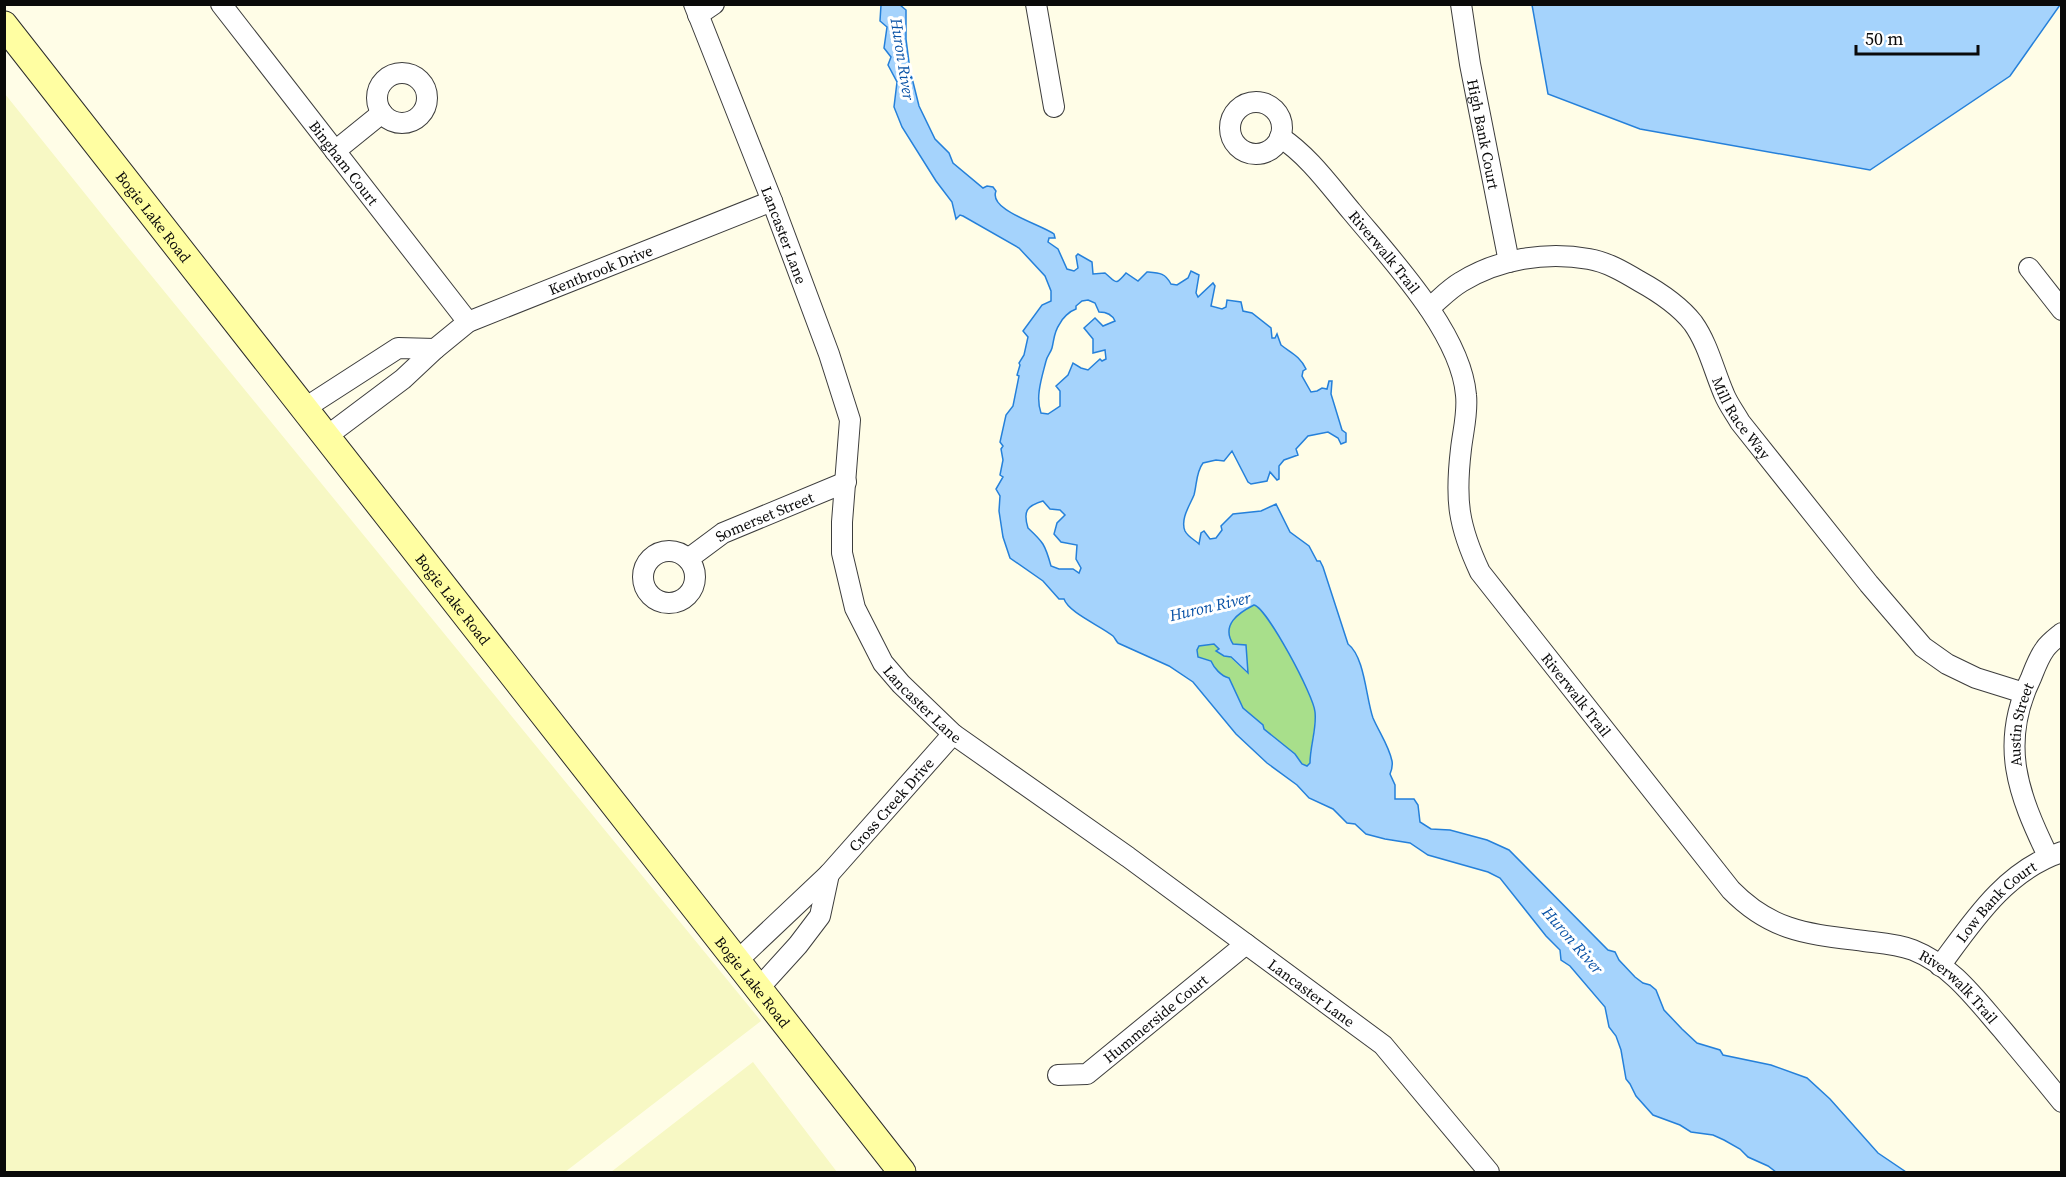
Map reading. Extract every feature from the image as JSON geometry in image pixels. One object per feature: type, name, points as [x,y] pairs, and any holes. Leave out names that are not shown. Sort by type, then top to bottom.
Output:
[{"type":"main road","name":"Bogie Lake Road","points":[[4,25],[902,1173]]},
{"type":"street","name":"Bingham Court","points":[[221,4],[468,322]]},
{"type":"street","name":"High Bank Court","points":[[1461,4],[1470,64],[1509,262]]},
{"type":"street","points":[[1038,6],[1053,107]]},
{"type":"street","name":"Lancaster Lane","points":[[702,8],[829,354],[850,420],[842,522],[842,553],[855,608],[883,663],[901,684],[953,734],[1128,857],[1383,1045],[1489,1173]]},
{"type":"street","points":[[335,151],[382,113]]},
{"type":"street","name":"Riverwalk Trail","points":[[1280,137],[1305,156],[1429,308],[1452,350],[1464,381],[1467,408],[1457,498],[1466,542],[1486,581],[1731,890],[1751,909],[1801,932],[1817,936],[1898,945],[1913,950],[1940,966],[1963,983],[2061,1102]]},
{"type":"street","name":"Kentbrook Drive","points":[[327,436],[403,379],[468,322],[772,201]]},
{"type":"street","name":"Mill Race Way","points":[[1429,308],[1459,283],[1482,271],[1509,262],[1554,255],[1590,259],[1620,270],[1650,287],[1677,306],[1698,332],[1725,397],[1740,422],[1923,647],[1947,664],[1976,678],[2024,693]]},
{"type":"street","points":[[2029,268],[2061,310]]},
{"type":"street","points":[[305,408],[398,348],[435,349]]},
{"type":"street","name":"Somerset Street","points":[[688,559],[723,533],[846,482]]},
{"type":"street","name":"Austin Street","points":[[2055,854],[2032,824],[2017,778],[2013,735],[2024,693],[2045,648],[2061,633]]},
{"type":"street","name":"Cross Creek Drive","points":[[737,961],[829,874],[953,734]]},
{"type":"street","name":"Low Bank Court","points":[[1940,966],[1979,913],[2005,886],[2055,854]]},
{"type":"street","name":"Cross Creek Drive","points":[[758,989],[798,945],[820,916],[829,874]]},
{"type":"street","name":"Hummerside Court","points":[[1058,1075],[1087,1074],[1246,944]]},
{"type":"green space","points":[[5,94],[761,1021],[565,1172],[5,1172]]},
{"type":"green space","points":[[1254,605],[1279,636],[1313,703],[1315,724],[1310,763],[1307,766],[1302,764],[1295,754],[1264,729],[1263,725],[1243,708],[1229,678],[1218,671],[1211,661],[1198,658],[1199,646],[1215,644],[1224,656],[1230,657],[1247,673],[1238,645],[1233,644],[1229,631],[1233,620]]},
{"type":"green space","points":[[753,1062],[837,1172],[611,1172]]},
{"type":"water","points":[[1532,4],[2060,5],[2010,76],[1870,170],[1640,129],[1548,94]]},
{"type":"water","name":"Huron River","points":[[881,5],[900,5],[906,10],[906,39],[910,70],[919,106],[935,139],[949,153],[953,163],[983,188],[993,187],[996,191],[996,198],[1007,210],[1054,234],[1055,238],[1049,238],[1048,242],[1058,249],[1067,269],[1074,271],[1078,268],[1076,256],[1078,254],[1092,262],[1093,274],[1105,273],[1116,282],[1126,273],[1138,281],[1147,272],[1162,274],[1171,284],[1177,285],[1188,278],[1191,271],[1199,275],[1196,293],[1198,297],[1213,283],[1215,286],[1211,306],[1222,309],[1226,307],[1227,300],[1241,302],[1243,311],[1252,313],[1271,328],[1272,338],[1275,338],[1277,334],[1281,345],[1304,365],[1306,369],[1302,376],[1311,392],[1322,388],[1327,389],[1329,381],[1332,381],[1331,394],[1342,430],[1346,433],[1346,442],[1341,444],[1338,438],[1328,432],[1308,436],[1296,449],[1298,455],[1284,460],[1279,466],[1279,479],[1277,480],[1270,472],[1267,481],[1251,484],[1232,451],[1224,461],[1203,463],[1184,526],[1188,535],[1199,544],[1201,533],[1204,531],[1210,539],[1216,538],[1222,530],[1221,526],[1233,514],[1261,511],[1276,504],[1290,532],[1309,546],[1323,567],[1348,644],[1354,650],[1362,668],[1373,718],[1391,755],[1390,774],[1395,785],[1395,799],[1414,799],[1418,805],[1420,822],[1431,829],[1450,830],[1487,840],[1509,850],[1608,950],[1615,952],[1619,960],[1635,977],[1656,990],[1664,1010],[1697,1043],[1720,1050],[1723,1055],[1771,1065],[1807,1078],[1830,1099],[1878,1153],[1906,1172],[1776,1172],[1748,1157],[1740,1149],[1724,1140],[1713,1135],[1691,1132],[1680,1125],[1653,1115],[1636,1096],[1626,1079],[1621,1050],[1616,1036],[1609,1027],[1605,1007],[1570,966],[1561,960],[1560,950],[1500,878],[1488,872],[1428,855],[1410,843],[1366,834],[1355,824],[1347,823],[1333,809],[1309,798],[1297,785],[1267,763],[1236,734],[1193,682],[1169,666],[1118,643],[1113,636],[1072,609],[1064,599],[1059,599],[1043,581],[1010,558],[1003,537],[999,511],[1000,496],[996,489],[1003,477],[1000,475],[1003,446],[1000,442],[1006,415],[1013,406],[1019,363],[1024,355],[1028,337],[1023,331],[1042,305],[1051,301],[1051,291],[1045,276],[1019,248],[963,216],[960,215],[956,219],[952,202],[902,127],[894,107],[897,82],[888,65],[891,57],[884,48],[887,27],[880,21]],"holes":[[[1088,300],[1095,303],[1099,312],[1108,314],[1115,321],[1103,326],[1095,318],[1084,328],[1093,339],[1093,353],[1105,350],[1106,359],[1102,361],[1100,359],[1088,370],[1073,363],[1068,375],[1056,386],[1060,391],[1060,406],[1048,414],[1041,413],[1040,387],[1056,330],[1066,315],[1076,309],[1082,301]],[[1043,501],[1050,509],[1060,510],[1065,515],[1057,523],[1054,534],[1061,542],[1077,545],[1076,559],[1081,568],[1079,573],[1073,569],[1059,569],[1051,566],[1043,544],[1028,528],[1027,510]],[[1254,605],[1269,621],[1289,654],[1313,703],[1315,724],[1310,763],[1307,766],[1302,764],[1295,754],[1264,729],[1263,725],[1243,708],[1229,678],[1218,671],[1211,661],[1198,657],[1199,646],[1214,644],[1219,649],[1216,651],[1231,657],[1248,673],[1246,645],[1233,644],[1229,631],[1233,620]]]}]
